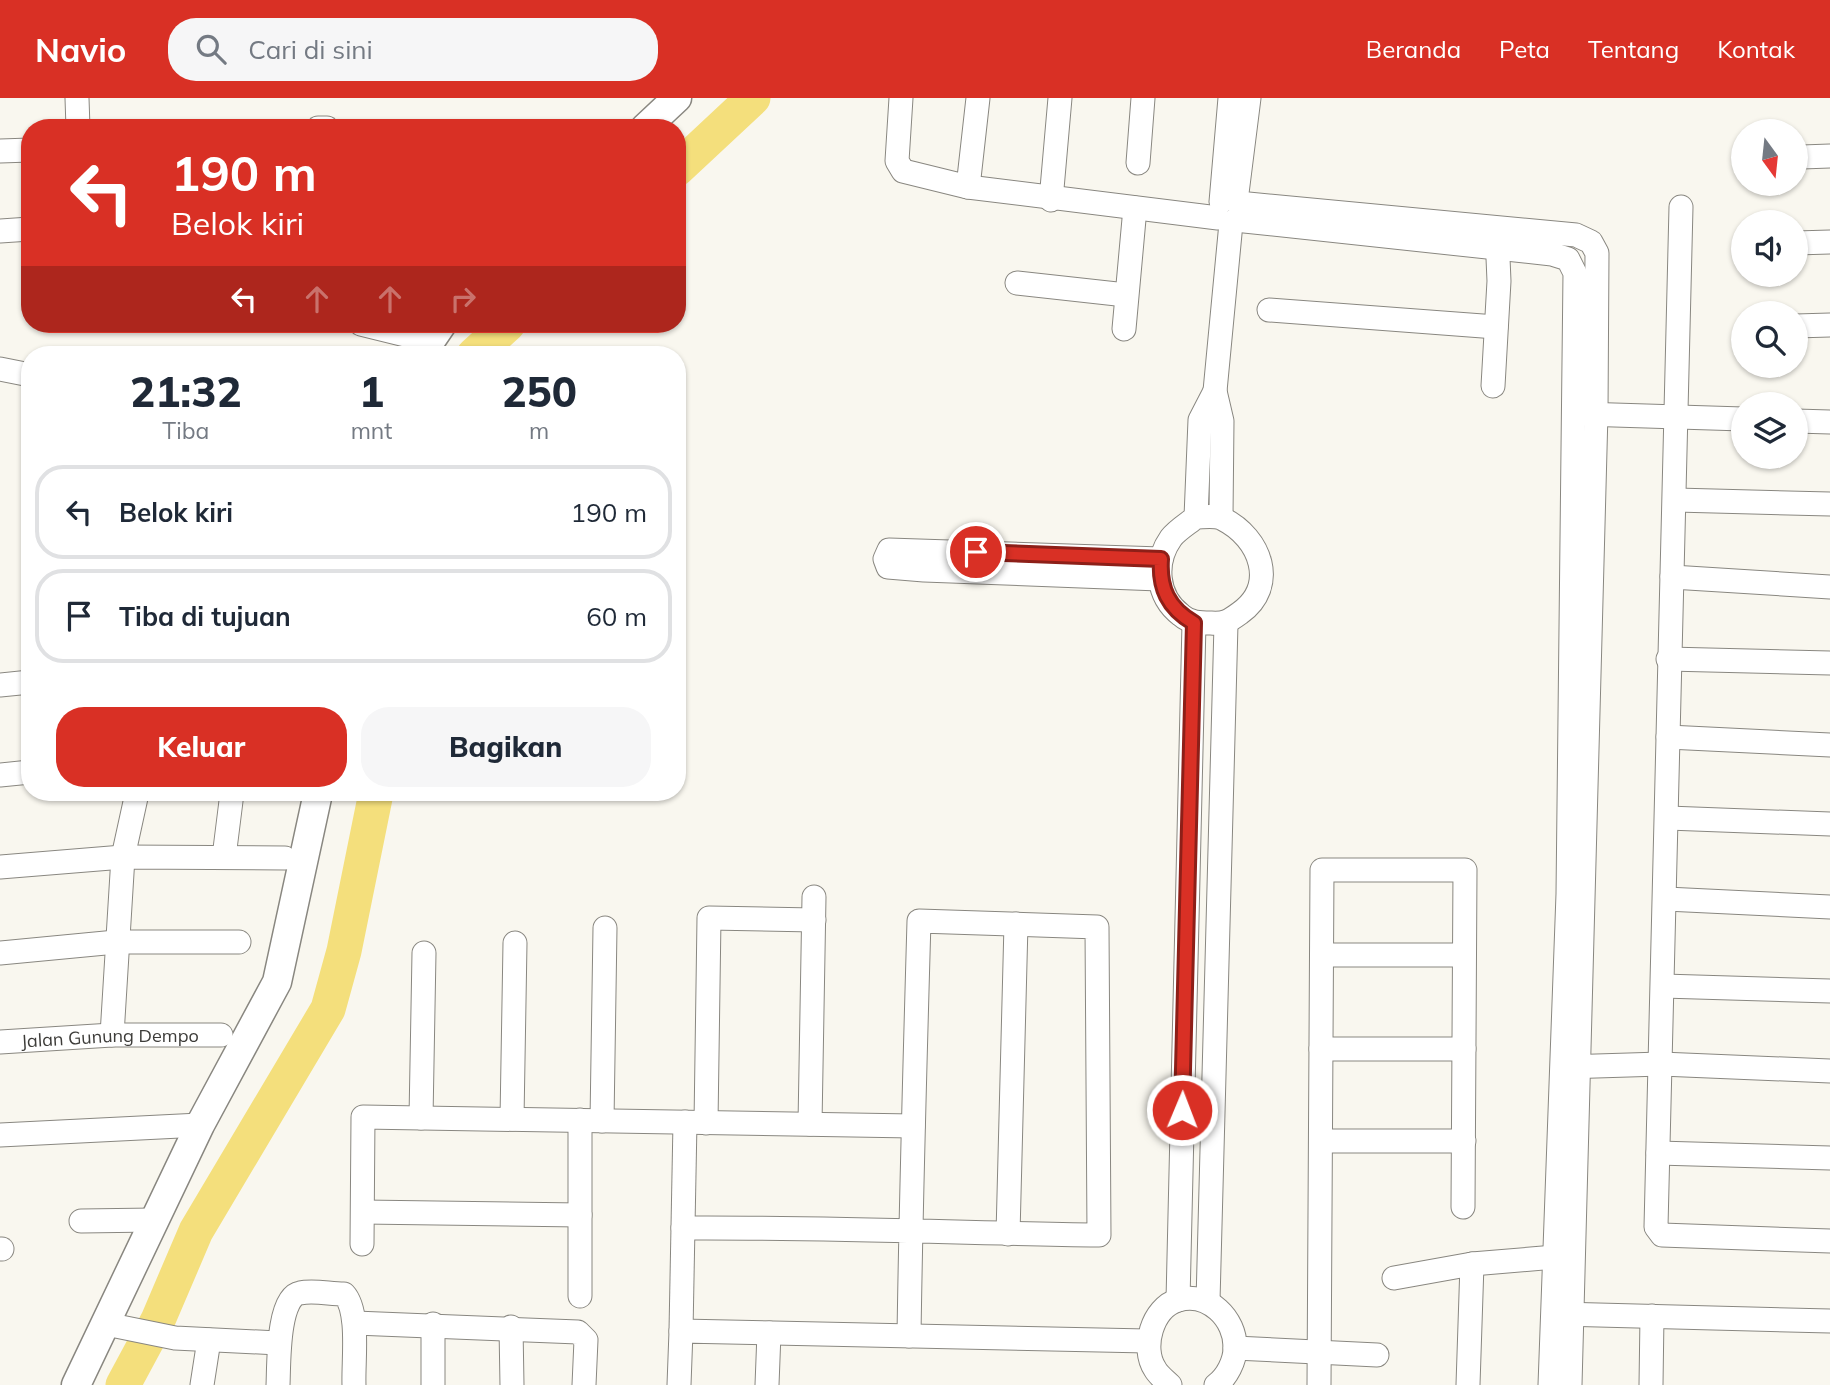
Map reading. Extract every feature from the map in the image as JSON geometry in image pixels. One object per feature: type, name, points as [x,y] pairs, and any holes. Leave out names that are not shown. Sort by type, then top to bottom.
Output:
[{"type":"street","points":[[77,98],[78,119]]},
{"type":"street","points":[[655,119],[677,98]]},
{"type":"street","points":[[901,98],[899,168],[968,187],[1051,200],[1135,208],[1230,211],[1497,237],[1576,234],[1591,242],[1598,259],[1585,413],[1564,1314],[1550,1385]]},
{"type":"street","points":[[968,187],[978,98]]},
{"type":"street","points":[[1051,200],[1060,98]]},
{"type":"street","points":[[1138,163],[1143,98]]},
{"type":"street","points":[[1221,517],[1222,421],[1215,391],[1230,211],[1230,98]]},
{"type":"street","points":[[1230,211],[1249,98]]},
{"type":"street","points":[[0,152],[21,151]]},
{"type":"street","points":[[1808,157],[1830,156]]},
{"type":"street","points":[[1681,207],[1675,416],[1676,500],[1668,659],[1668,818],[1656,1227],[1660,1234],[1830,1241]]},
{"type":"street","points":[[1124,329],[1135,208]]},
{"type":"street","points":[[0,231],[21,230]]},
{"type":"street","points":[[1576,234],[1568,259],[1577,281],[1585,413]]},
{"type":"street","points":[[1497,237],[1568,259]]},
{"type":"street","points":[[1493,386],[1497,237]]},
{"type":"street","points":[[1808,243],[1830,242]]},
{"type":"street","points":[[1017,283],[1126,295]]},
{"type":"street","points":[[1269,310],[1496,327]]},
{"type":"street","points":[[1808,326],[1830,325]]},
{"type":"street","points":[[400,333],[431,340]]},
{"type":"street","points":[[0,369],[21,373]]},
{"type":"street","points":[[1196,517],[1200,420],[1215,391]]},
{"type":"street","points":[[1585,413],[1731,418]]},
{"type":"street","points":[[1808,421],[1830,422]]},
{"type":"street","points":[[1676,500],[1830,504]]},
{"type":"street","points":[[1196,517],[1221,517],[1247,536],[1261,559],[1263,582],[1252,604],[1226,624],[1194,623],[1180,615],[1168,601],[1160,569],[1172,536],[1196,517]]},
{"type":"street","points":[[889,550],[1160,569],[924,570],[888,567],[885,559],[889,550]]},
{"type":"street","points":[[1672,577],[1830,587]]},
{"type":"street","points":[[1178,1300],[1194,623]]},
{"type":"street","points":[[1208,1301],[1226,624]]},
{"type":"street","points":[[1668,659],[1830,663]]},
{"type":"street","points":[[0,685],[21,683]]},
{"type":"street","points":[[1668,737],[1830,746]]},
{"type":"street","points":[[0,775],[21,773]]},
{"type":"street","points":[[112,1035],[123,858],[135,801]]},
{"type":"street","points":[[224,857],[231,801]]},
{"type":"street","points":[[76,1385],[200,1125],[280,973],[316,801]]},
{"type":"street","points":[[1668,818],[1830,824]]},
{"type":"street","points":[[0,867],[123,858],[285,858]]},
{"type":"street","points":[[1319,1385],[1322,870],[1465,870],[1463,1208]]},
{"type":"street","points":[[1665,899],[1830,907]]},
{"type":"street","points":[[679,1385],[683,1228],[696,1122],[709,918],[814,908],[810,1124]]},
{"type":"street","points":[[683,1228],[911,1230],[1099,1236],[1097,926],[919,921],[913,1126],[911,1230],[909,1336]]},
{"type":"street","points":[[1008,1234],[1016,924]]},
{"type":"street","points":[[580,1296],[580,1215],[591,1121],[605,928]]},
{"type":"street","points":[[0,953],[116,943],[239,942]]},
{"type":"street","points":[[512,1119],[515,943]]},
{"type":"street","points":[[421,1118],[424,953]]},
{"type":"street","points":[[1322,955],[1464,955]]},
{"type":"street","points":[[1663,986],[1830,991]]},
{"type":"street","name":"Jalan Gunung Dempo","points":[[0,1042],[112,1035],[221,1034]]},
{"type":"street","points":[[1321,1049],[1464,1049]]},
{"type":"street","points":[[1570,1067],[1661,1064],[1830,1070]]},
{"type":"street","points":[[1570,1067],[1555,1257],[1564,1314],[1570,1385]]},
{"type":"street","points":[[362,1244],[363,1117],[913,1126]]},
{"type":"street","points":[[0,1136],[200,1125]]},
{"type":"street","points":[[1321,1142],[1464,1141]]},
{"type":"street","points":[[1658,1153],[1830,1158]]},
{"type":"street","points":[[363,1212],[580,1215]]},
{"type":"street","points":[[81,1221],[154,1220]]},
{"type":"street","points":[[1394,1278],[1472,1264],[1555,1257]]},
{"type":"street","points":[[1468,1385],[1472,1264]]},
{"type":"street","points":[[278,1385],[278,1343],[289,1300],[299,1293],[344,1294],[349,1300],[355,1323],[354,1385]]},
{"type":"street","points":[[1170,1385],[1154,1368],[1147,1341],[1161,1311],[1178,1300],[1208,1301],[1225,1316],[1236,1334],[1235,1360],[1216,1385]]},
{"type":"street","points":[[1564,1314],[1830,1321]]},
{"type":"street","points":[[1651,1385],[1652,1317]]},
{"type":"street","points":[[355,1323],[511,1327],[582,1334],[586,1340],[584,1385]]},
{"type":"street","points":[[106,1324],[175,1338],[278,1343]]},
{"type":"street","points":[[433,1324],[433,1385]]},
{"type":"street","points":[[511,1327],[512,1385]]},
{"type":"street","points":[[681,1331],[1147,1341]]},
{"type":"street","points":[[767,1385],[769,1333]]},
{"type":"street","points":[[202,1385],[209,1340]]},
{"type":"street","points":[[1235,1348],[1377,1355]]},
{"type":"waterway","points":[[686,161],[753,98]]},
{"type":"waterway","points":[[484,346],[498,333]]},
{"type":"waterway","points":[[123,1385],[158,1320],[196,1231],[328,1009],[344,951],[374,801]]},
{"type":"route","points":[[976,552],[1161,559],[1159,579],[1168,601],[1180,615],[1194,623],[1182,1110]]}]
